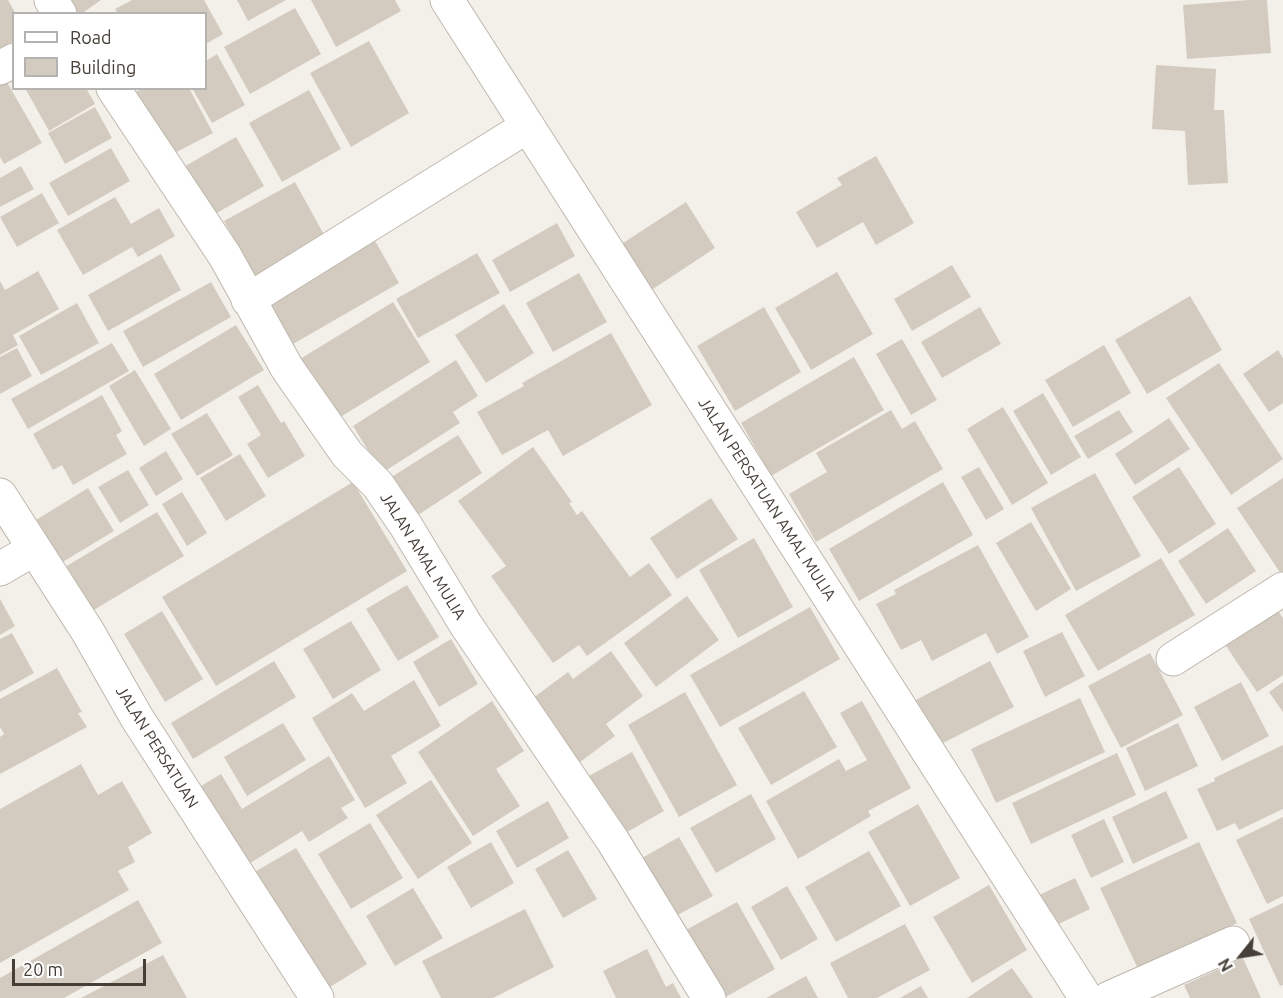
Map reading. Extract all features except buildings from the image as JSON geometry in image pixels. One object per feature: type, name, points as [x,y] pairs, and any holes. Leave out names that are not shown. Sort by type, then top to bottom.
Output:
[{"type":"street","name":"JALAN PERSATUAN AMAL MULIA","points":[[447,0],[1086,998]]},
{"type":"street","name":"JALAN AMAL MULIA","points":[[114,90],[225,256],[287,368],[347,454],[378,485],[406,526],[466,626],[613,841],[709,998]]},
{"type":"street","points":[[248,300],[528,126]]},
{"type":"street","name":"JALAN PERSATUAN","points":[[0,495],[88,632],[137,718],[317,998]]},
{"type":"street","points":[[0,569],[34,549]]},
{"type":"street","points":[[1173,659],[1283,589]]},
{"type":"street","points":[[1109,998],[1233,943]]}]
